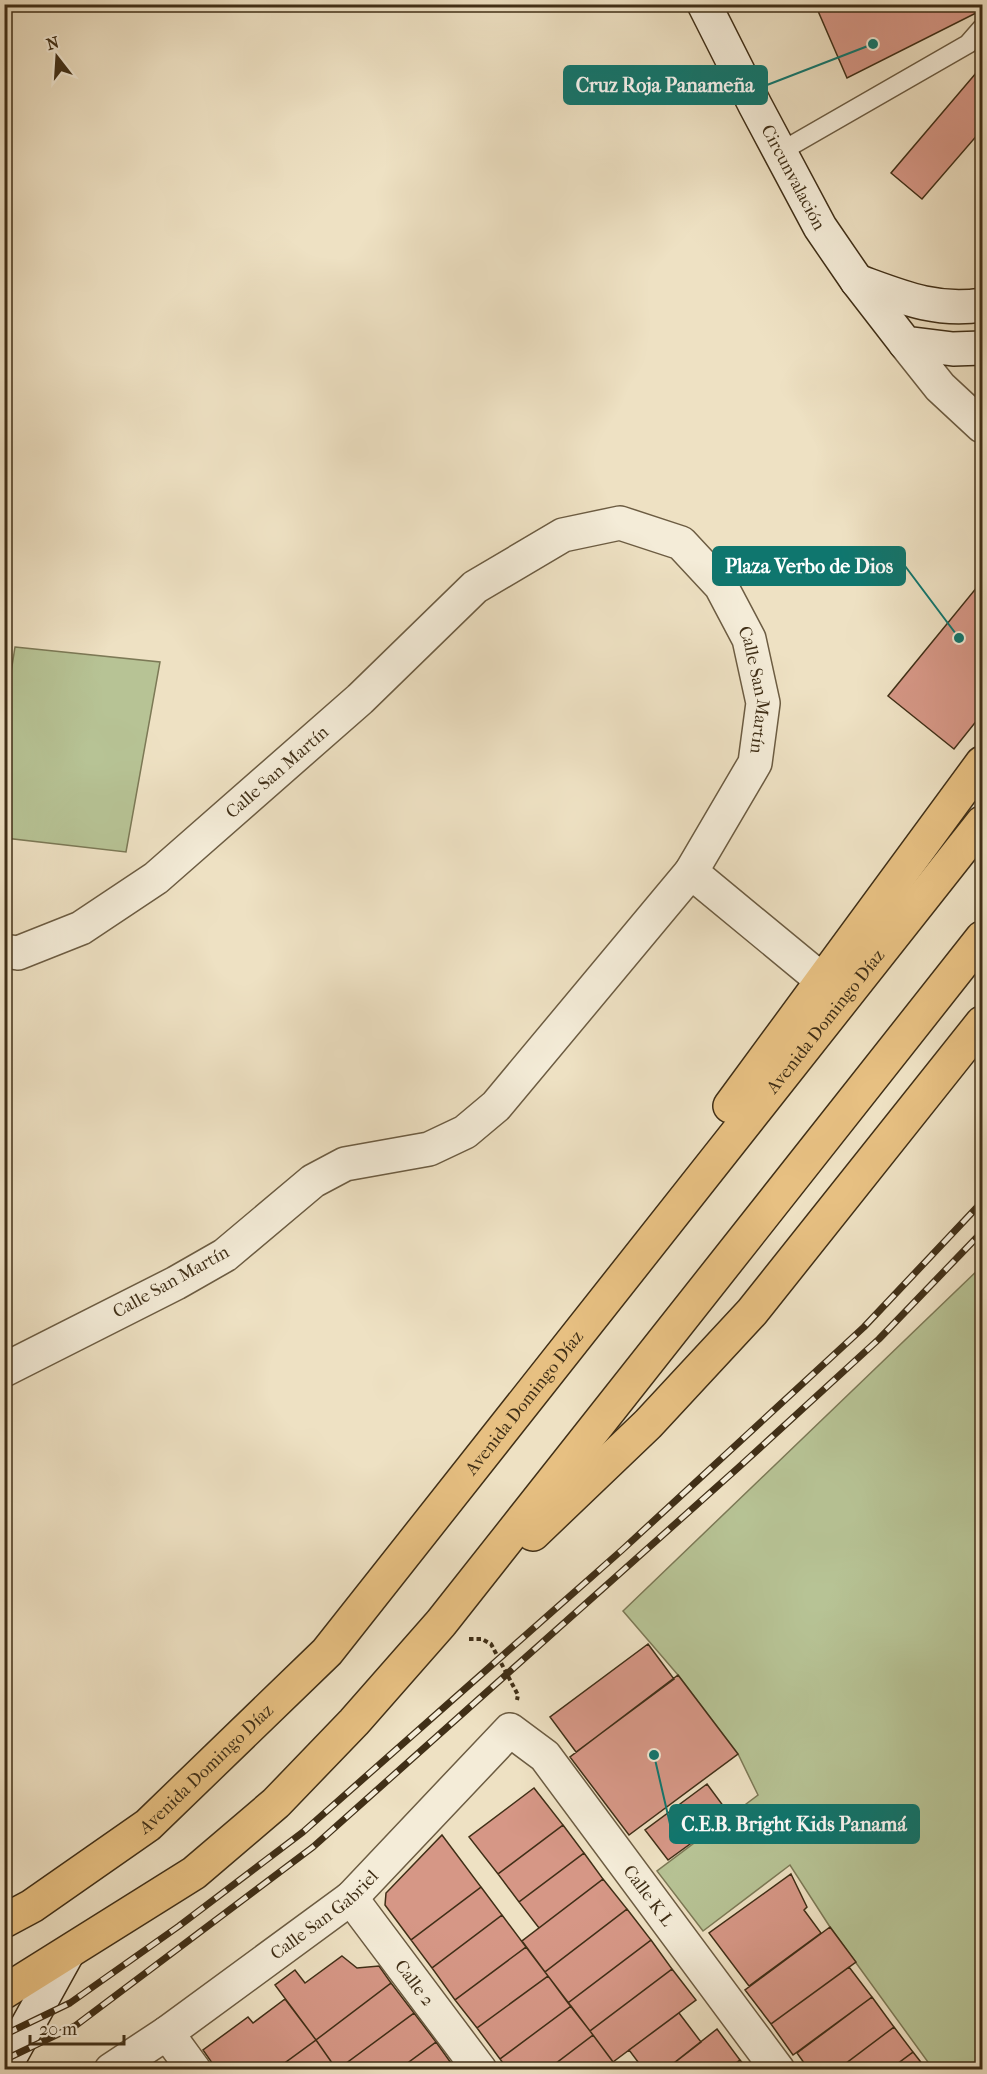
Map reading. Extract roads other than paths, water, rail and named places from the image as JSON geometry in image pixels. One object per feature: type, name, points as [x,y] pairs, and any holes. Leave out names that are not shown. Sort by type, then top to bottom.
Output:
[{"type":"main road","points":[[469,1471],[613,1265],[982,763]]},
{"type":"main road","name":"Avenida Domingo Díaz","points":[[4,1921],[32,1906],[147,1825],[327,1652],[982,823]]},
{"type":"main road","points":[[4,1992],[194,1873],[276,1803],[354,1722],[441,1623],[982,938]]},
{"type":"main road","points":[[441,1623],[648,1424],[752,1312],[982,1023]]},
{"type":"street","name":"Circunvalación","points":[[704,4],[820,226],[857,281],[940,387],[982,426]]},
{"type":"street","points":[[857,281],[920,303],[961,308],[982,305]]},
{"type":"street","points":[[905,343],[953,349],[982,348]]},
{"type":"street","name":"Calle San Martín","points":[[4,951],[18,953],[81,928],[156,878],[360,699],[476,587],[563,535],[620,524],[681,543],[721,586],[749,639],[763,703],[755,763],[690,872],[496,1106],[465,1132],[429,1149],[345,1164],[313,1181],[225,1255],[176,1283],[4,1370]]},
{"type":"street","points":[[690,872],[823,981]]},
{"type":"street","name":"Calle San Gabriel","points":[[111,2070],[167,2033],[351,1898],[510,1730]]},
{"type":"street","name":"Calle K L","points":[[510,1730],[545,1756],[778,2070]]},
{"type":"street","name":"Calle 2","points":[[351,1898],[480,2070]]},
{"type":"street","points":[[4,2068],[67,1954]]},
{"type":"street","points":[[167,2033],[194,2070]]},
{"type":"lane","points":[[780,152],[968,44],[982,28]]},
{"type":"railway","points":[[4,2035],[70,2003],[179,1926],[303,1832],[622,1550],[864,1327],[982,1202]]},
{"type":"railway","points":[[4,2060],[75,2026],[313,1847],[879,1339],[982,1232]]},
{"type":"place","name":"Cruz Roja Panameña","points":[[873,44]]},
{"type":"place","name":"Plaza Verbo de Dios","points":[[959,638]]},
{"type":"place","name":"C.E.B. Bright Kids Panamá","points":[[654,1755]]}]
